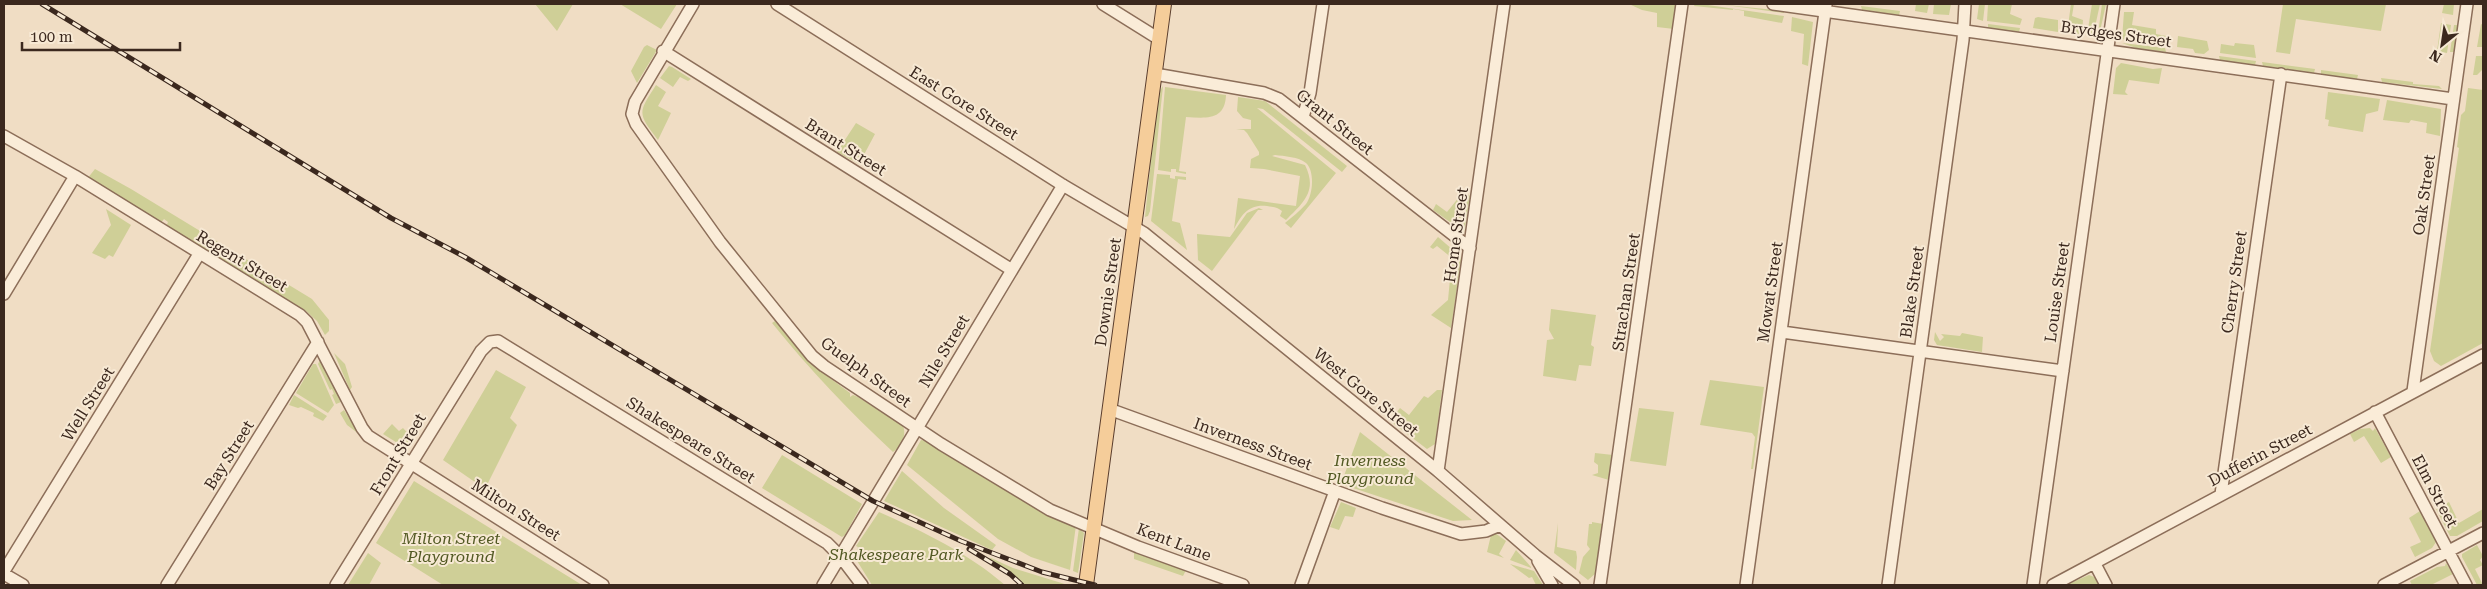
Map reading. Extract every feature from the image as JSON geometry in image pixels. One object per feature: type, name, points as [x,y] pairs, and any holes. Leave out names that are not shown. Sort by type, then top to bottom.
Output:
[{"type":"main road","name":"Downie Street","points":[[1086,585],[1164,4]]},
{"type":"street","points":[[663,51],[693,4]]},
{"type":"street","name":"East Gore Street","points":[[777,4],[1063,185],[1135,228]]},
{"type":"street","points":[[1103,4],[1159,39]]},
{"type":"street","points":[[1303,117],[1310,94],[1323,4]]},
{"type":"street","name":"Home Street","points":[[1438,471],[1504,4]]},
{"type":"street","name":"Strachan Street","points":[[1600,585],[1682,4]]},
{"type":"street","name":"Brydges Street","points":[[1773,4],[1826,8],[1963,30],[2453,99]]},
{"type":"street","name":"Blake Street","points":[[1888,585],[1966,4]]},
{"type":"street","name":"Louise Street","points":[[2033,585],[2114,4]]},
{"type":"street","name":"Oak Street","points":[[2413,391],[2468,4]]},
{"type":"street","name":"Mowat Street","points":[[1746,585],[1826,8]]},
{"type":"street","name":"Guelph Street","points":[[663,51],[635,102],[632,114],[636,124],[720,242],[812,356],[917,428],[1032,499],[1093,528]]},
{"type":"street","name":"Brant Street","points":[[663,51],[1012,270]]},
{"type":"street","name":"Grant Street","points":[[1155,74],[1268,94],[1279,99],[1470,248]]},
{"type":"street","name":"Cherry Street","points":[[2221,494],[2281,74]]},
{"type":"street","name":"Regent Street","points":[[4,136],[75,176],[300,315],[307,322],[318,342],[362,428],[368,436],[411,463]]},
{"type":"street","points":[[4,294],[75,176]]},
{"type":"street","name":"Nile Street","points":[[823,585],[1063,185]]},
{"type":"street","name":"West Gore Street","points":[[1135,228],[1438,471],[1535,556],[1574,585]]},
{"type":"street","name":"Well Street","points":[[4,572],[199,254]]},
{"type":"street","points":[[1782,332],[2063,371]]},
{"type":"street","name":"Shakespeare Street","points":[[490,342],[498,341],[509,346],[827,543],[840,556],[862,585]]},
{"type":"street","name":"Bay Street","points":[[167,585],[318,342]]},
{"type":"street","name":"Front Street","points":[[336,585],[481,351],[490,342]]},
{"type":"street","name":"Dufferin Street","points":[[2053,585],[2483,355]]},
{"type":"street","name":"Inverness Street","points":[[1109,409],[1335,491],[1461,534],[1486,531],[1500,525]]},
{"type":"street","name":"Elm Street","points":[[2375,412],[2466,585]]},
{"type":"street","name":"Milton Street","points":[[411,463],[603,585]]},
{"type":"street","points":[[1301,585],[1335,491]]},
{"type":"street","name":"Kent Lane","points":[[1093,528],[1243,585]]},
{"type":"street","points":[[2384,585],[2483,533]]},
{"type":"street","points":[[1535,556],[1552,585]]},
{"type":"street","points":[[2095,564],[2106,585]]},
{"type":"street","points":[[4,572],[23,585]]},
{"type":"green space","points":[[535,4],[573,4],[557,31]]},
{"type":"green space","points":[[620,4],[677,4],[661,29]]},
{"type":"green space","points":[[1629,4],[1676,4],[1674,29],[1657,27],[1657,13],[1642,10]]},
{"type":"green space","points":[[1695,4],[1784,16],[1782,23],[1744,16],[1744,11],[1694,6]]},
{"type":"green space","points":[[1721,4],[1784,11],[1784,13]]},
{"type":"green space","points":[[1916,4],[1929,4],[1927,13],[1915,11]]},
{"type":"green space","points":[[1934,4],[1951,4],[1949,15],[1933,14]]},
{"type":"green space","points":[[1979,4],[1985,4],[1983,21],[1977,19]]},
{"type":"green space","points":[[1988,4],[2012,4],[2010,14],[2022,19],[2020,25],[1987,21]]},
{"type":"green space","points":[[2071,4],[2074,4],[2072,16],[2083,20],[2082,34],[2067,33]]},
{"type":"green space","points":[[2092,4],[2100,4],[2093,36],[2087,35]]},
{"type":"green space","points":[[2102,4],[2106,4],[2099,36],[2098,34]]},
{"type":"green space","points":[[2283,4],[2386,4],[2381,31],[2296,19],[2290,54],[2276,52]]},
{"type":"green space","points":[[2444,4],[2454,4],[2453,15],[2442,13]]},
{"type":"green space","points":[[1861,6],[1900,11],[1899,15],[1862,10]]},
{"type":"green space","points":[[2124,12],[2134,12],[2132,25],[2156,29],[2156,34],[2166,36],[2164,45],[2122,39]]},
{"type":"green space","points":[[1792,17],[1813,22],[1808,66],[1802,64],[1804,34],[1791,31]]},
{"type":"green space","points":[[2035,18],[2058,20],[2058,32],[2033,28]]},
{"type":"green space","points":[[2441,23],[2451,25],[2447,53],[2437,51]]},
{"type":"green space","points":[[1988,24],[2020,28],[2019,32],[1988,28]]},
{"type":"green space","points":[[2481,24],[2483,25],[2483,47],[2477,47]]},
{"type":"green space","points":[[2454,25],[2458,25],[2454,52],[2450,52]]},
{"type":"green space","points":[[2178,36],[2207,41],[2209,50],[2204,54],[2195,53],[2193,49],[2177,47]]},
{"type":"green space","points":[[2122,43],[2165,48],[2166,52],[2136,48]]},
{"type":"green space","points":[[2235,43],[2254,45],[2256,58],[2220,53],[2221,44],[2234,46]]},
{"type":"green space","points":[[647,45],[657,50],[637,83],[631,71],[644,47]]},
{"type":"green space","points":[[2219,56],[2256,61],[2255,65],[2220,60]]},
{"type":"green space","points":[[2476,56],[2483,56],[2483,69],[2477,75],[2473,75]]},
{"type":"green space","points":[[2262,62],[2315,69],[2314,73],[2263,66]]},
{"type":"green space","points":[[2121,63],[2153,69],[2162,68],[2159,84],[2129,80],[2125,92],[2128,95],[2113,94],[2116,68]]},
{"type":"green space","points":[[669,66],[691,79],[688,81],[680,77],[673,87],[660,78]]},
{"type":"green space","points":[[2321,70],[2358,75],[2357,79],[2321,75]]},
{"type":"green space","points":[[2381,78],[2413,82],[2413,84],[2439,86],[2442,89],[2382,82]]},
{"type":"green space","points":[[656,85],[666,92],[658,106],[671,113],[658,140],[646,124],[642,113]]},
{"type":"green space","points":[[1163,86],[1150,211],[1148,216],[1145,217],[1158,94]]},
{"type":"green space","points":[[1165,87],[1226,95],[1225,103],[1218,114],[1201,118],[1186,117],[1179,171],[1186,172],[1186,174],[1176,172],[1176,169],[1171,169],[1171,172],[1158,170]]},
{"type":"green space","points":[[2468,88],[2483,90],[2483,343],[2441,366],[2434,361],[2430,351],[2459,148],[2457,147],[2461,115],[2465,111]]},
{"type":"green space","points":[[2328,92],[2380,99],[2378,111],[2366,114],[2363,132],[2328,126],[2329,120],[2325,119]]},
{"type":"green space","points":[[1238,97],[1265,101],[1347,166],[1342,172],[1263,109],[1257,108],[1336,173],[1291,228],[1285,223],[1306,204],[1312,183],[1311,172],[1306,163],[1299,159],[1275,155],[1272,156],[1305,165],[1310,182],[1307,196],[1286,220],[1280,216],[1282,211],[1275,207],[1255,207],[1243,215],[1234,229],[1238,198],[1296,206],[1300,176],[1250,168],[1251,159],[1259,155],[1259,152],[1244,130],[1236,129],[1251,129],[1251,120],[1243,118],[1237,111]]},
{"type":"green space","points":[[2387,100],[2441,109],[2440,136],[2426,133],[2427,123],[2411,120],[2409,123],[2383,120]]},
{"type":"green space","points":[[856,123],[875,134],[859,164],[837,152]]},
{"type":"green space","points":[[95,169],[312,299],[329,320],[329,331],[325,335],[317,321],[306,311],[166,227],[168,222],[164,219],[160,224],[87,179]]},
{"type":"green space","points":[[1157,174],[1170,175],[1170,178],[1175,179],[1175,176],[1186,177],[1186,180],[1178,179],[1172,221],[1180,223],[1187,250],[1151,221]]},
{"type":"green space","points":[[1464,191],[1470,196],[1464,232],[1433,210],[1436,204],[1447,212]]},
{"type":"green space","points":[[1259,208],[1263,210],[1258,210],[1212,271],[1198,260],[1197,234],[1230,237],[1247,213]]},
{"type":"green space","points":[[106,209],[131,225],[113,257],[109,255],[105,259],[92,253],[111,225]]},
{"type":"green space","points":[[1438,237],[1460,256],[1461,260],[1451,328],[1431,315],[1448,300],[1452,258],[1437,246],[1433,249],[1430,247]]},
{"type":"green space","points":[[1551,309],[1596,315],[1591,345],[1594,347],[1591,366],[1579,365],[1576,381],[1543,376],[1547,340],[1554,339],[1549,330]]},
{"type":"green space","points":[[775,321],[811,364],[850,393],[850,397],[853,395],[858,397],[903,426],[904,437],[896,450],[893,452],[830,390],[772,323]]},
{"type":"green space","points":[[1935,332],[1940,341],[1944,337],[1941,334],[1960,336],[1962,333],[1983,337],[1982,352],[1937,345],[1934,340]]},
{"type":"green space","points":[[334,353],[345,364],[352,387],[350,390]]},
{"type":"green space","points":[[320,360],[341,402],[336,404],[332,395],[334,394],[332,389],[330,390],[318,364]]},
{"type":"green space","points":[[313,364],[316,364],[334,405],[328,413],[296,393]]},
{"type":"green space","points":[[496,370],[526,387],[510,418],[517,425],[485,489],[443,460]]},
{"type":"green space","points":[[1710,380],[1764,387],[1753,469],[1751,469],[1755,437],[1752,433],[1700,425]]},
{"type":"green space","points":[[1437,390],[1442,390],[1435,444],[1427,449],[1390,421],[1400,408],[1409,415],[1424,396],[1428,398]]},
{"type":"green space","points":[[294,395],[327,416],[323,421],[313,416],[314,413],[301,407],[289,405]]},
{"type":"green space","points":[[1639,408],[1674,412],[1666,466],[1630,461]]},
{"type":"green space","points":[[344,410],[359,434],[347,425],[340,413]]},
{"type":"green space","points":[[392,424],[399,431],[403,428],[415,441],[408,445],[401,442],[399,444],[383,434]]},
{"type":"green space","points":[[2370,428],[2373,431],[2375,428],[2391,457],[2381,463],[2364,436],[2354,442],[2350,434],[2360,429]]},
{"type":"green space","name":"Inverness Playground","points":[[1360,432],[1472,520],[1453,521],[1341,484]]},
{"type":"green space","points":[[921,440],[928,441],[1076,525],[1070,570],[1031,557],[998,539],[907,465]]},
{"type":"green space","points":[[1595,453],[1613,455],[1609,480],[1592,475],[1598,473],[1598,465],[1594,462]]},
{"type":"green space","points":[[782,455],[862,504],[845,535],[842,537],[762,488]]},
{"type":"green space","points":[[902,471],[944,508],[996,545],[992,550],[884,501]]},
{"type":"green space","name":"Milton Street Playground","points":[[414,481],[582,585],[443,585],[376,543]]},
{"type":"green space","points":[[1341,502],[1356,508],[1353,517],[1345,516],[1339,530],[1330,527]]},
{"type":"green space","points":[[2449,502],[2459,523],[2483,509],[2483,521],[2457,536],[2450,536],[2436,509]]},
{"type":"green space","points":[[2420,511],[2436,542],[2432,548],[2415,557],[2410,547],[2421,542],[2409,518]]},
{"type":"green space","name":"Shakespeare Park","points":[[879,512],[929,535],[961,553],[1005,585],[872,585],[854,556],[860,559],[856,552],[858,547],[856,546]]},
{"type":"green space","points":[[1592,522],[1603,524],[1596,573],[1588,580],[1579,573],[1583,557],[1590,549],[1587,545],[1589,524],[1592,524]]},
{"type":"green space","points":[[1558,523],[1557,547],[1576,551],[1576,570],[1554,553]]},
{"type":"green space","points":[[1079,528],[1084,533],[1078,573],[1073,571]]},
{"type":"green space","points":[[1495,533],[1506,541],[1499,554],[1504,558],[1487,552],[1491,535]]},
{"type":"green space","points":[[2477,545],[2483,556],[2480,560],[2483,565],[2475,569],[2483,585],[2477,585],[2462,557],[2462,554]]},
{"type":"green space","points":[[1516,550],[1531,567],[1531,568],[1510,560]]},
{"type":"green space","points":[[1134,552],[1186,570],[1183,576],[1134,559]]},
{"type":"green space","points":[[368,553],[381,563],[369,585],[348,585]]},
{"type":"green space","points":[[988,558],[1068,585],[1025,585],[1009,571]]},
{"type":"green space","points":[[2446,563],[2453,574],[2431,585],[2412,585],[2410,581],[2437,567],[2445,566]]},
{"type":"green space","points":[[1510,564],[1534,571],[1543,585],[1536,585],[1532,577],[1529,578]]},
{"type":"green space","points":[[2089,575],[2094,577],[2100,585],[2066,585]]},
{"type":"railway","points":[[42,4],[391,218],[465,257],[873,501],[961,541],[1042,572],[1095,585]]},
{"type":"railway","points":[[969,549],[1010,574],[1022,585]]}]
